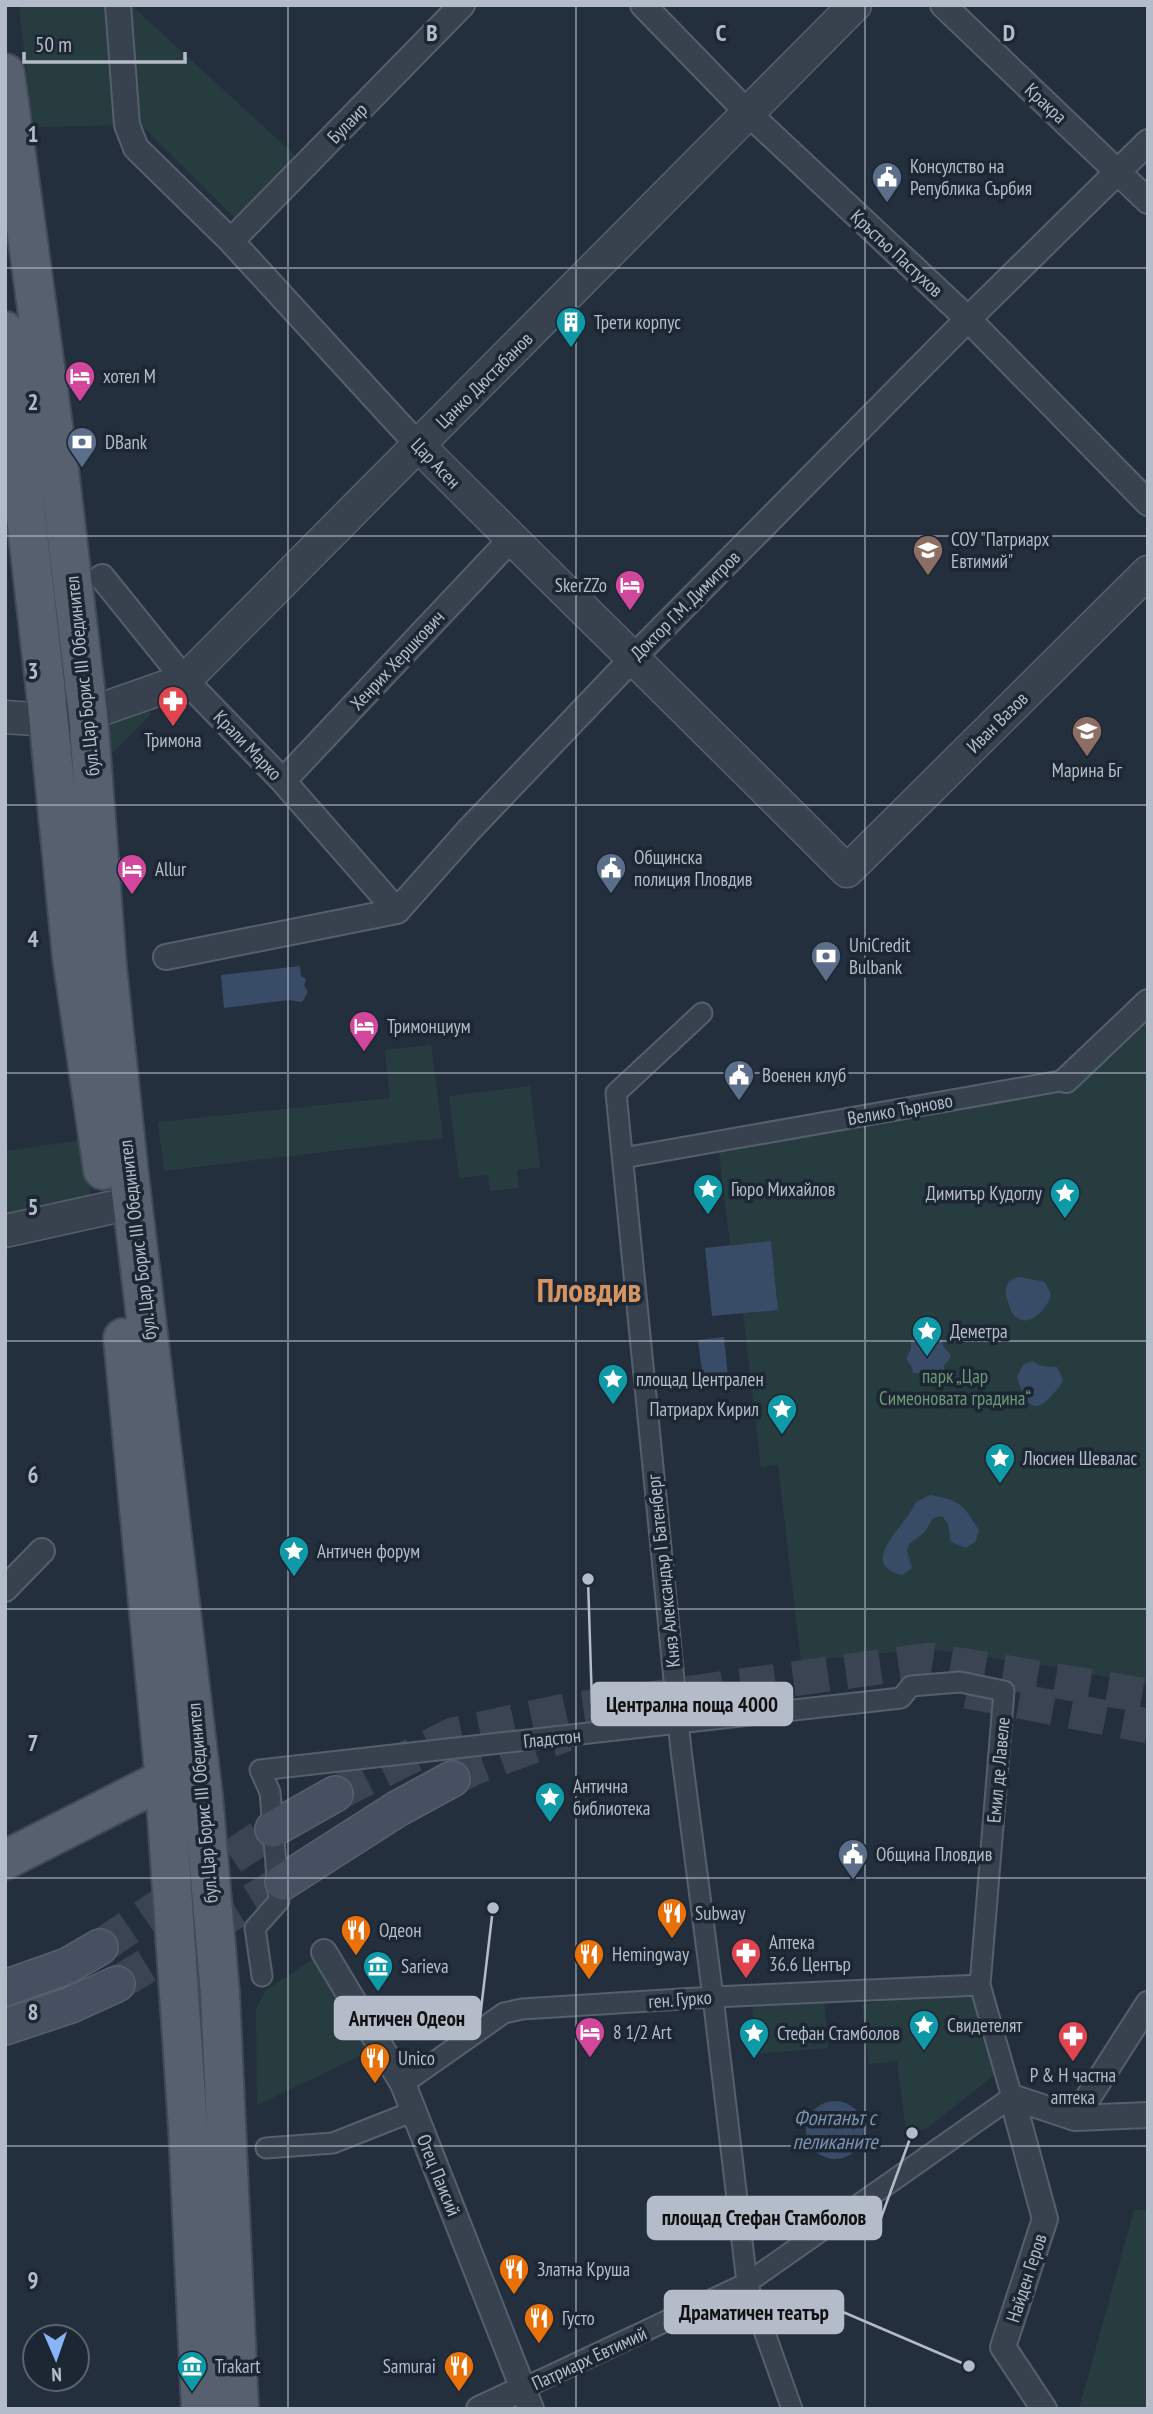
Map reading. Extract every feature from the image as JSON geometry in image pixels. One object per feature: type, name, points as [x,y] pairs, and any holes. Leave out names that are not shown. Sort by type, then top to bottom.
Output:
[{"type":"main road","name":"бул. Цар Борис III Обединител","points":[[5,73],[59,470],[88,714],[107,967],[126,1148],[203,1796],[220,1994],[239,2409]]},
{"type":"main road","name":"бул. Цар Борис III Обединител","points":[[5,331],[49,720],[72,957],[109,1208],[164,1779],[188,2127],[201,2409]]},
{"type":"main road","points":[[5,1860],[164,1779],[183,1778],[203,1796]]},
{"type":"main road","points":[[283,1882],[397,1809],[452,1779]]},
{"type":"main road","points":[[273,1829],[335,1794]]},
{"type":"main road","points":[[5,1988],[67,1966],[100,1947]]},
{"type":"main road","points":[[5,2027],[71,2005],[117,1984]]},
{"type":"street","name":"Цар Асен","points":[[118,5],[130,136],[136,148],[231,241],[419,446],[847,871]]},
{"type":"street","name":"Булаир","points":[[231,241],[462,5]]},
{"type":"street","name":"Кръстьо Пастухов","points":[[643,5],[748,113],[968,319],[1148,503]]},
{"type":"street","name":"Цанко Дюстабанов","points":[[5,717],[49,720],[88,714],[185,680],[855,5]]},
{"type":"street","name":"Кракра","points":[[943,5],[1148,201]]},
{"type":"street","name":"Доктор Г.М. Димитров","points":[[397,911],[468,831],[634,657],[968,319],[1148,142]]},
{"type":"street","name":"Хенрих Хершкович","points":[[283,781],[511,539]]},
{"type":"street","name":"Иван Вазов","points":[[847,871],[1148,572]]},
{"type":"street","name":"Крали Марко","points":[[102,577],[185,680],[283,781],[397,911]]},
{"type":"street","points":[[166,957],[397,911]]},
{"type":"street","name":"Велико Търново","points":[[623,1158],[1066,1080],[1148,1002]]},
{"type":"street","name":"Княз Александър I Батенберг","points":[[702,1013],[616,1093],[678,1724],[747,2283],[792,2409]]},
{"type":"street","points":[[5,1231],[109,1208]]},
{"type":"street","points":[[5,1589],[42,1551]]},
{"type":"street","name":"Гладстон","points":[[262,1976],[255,1928],[279,1901],[270,1792],[260,1770],[901,1698],[911,1686],[960,1682],[1004,1691]]},
{"type":"street","name":"Емил де Лавеле","points":[[1004,1691],[980,1985],[1012,2096]]},
{"type":"street","name":"Отец Паисий","points":[[324,1952],[403,2084],[528,2398]]},
{"type":"street","name":"ген. Гурко","points":[[403,2084],[504,2014],[522,2009],[980,1985]]},
{"type":"street","points":[[1075,2118],[1148,2004]]},
{"type":"street","points":[[1012,2096],[1075,2118],[1148,2115]]},
{"type":"street","name":"Патриарх Евтимий","points":[[479,2409],[528,2398],[747,2283],[1012,2096]]},
{"type":"street","name":"Найден Геров","points":[[1012,2096],[1045,2219],[1003,2347],[1044,2409]]},
{"type":"street","points":[[266,2148],[333,2143],[414,2111]]},
{"type":"green space","points":[[19,5],[131,5],[298,158],[238,221],[141,125],[33,127]]},
{"type":"green space","points":[[146,707],[151,714],[110,755],[109,732],[113,721]]},
{"type":"green space","name":"парк „Цар Симеоновата градина“","points":[[1148,1010],[1148,1685],[1062,1668],[930,1649],[801,1661],[778,1465],[761,1467],[743,1313],[778,1309],[771,1242],[730,1245],[718,1146],[1069,1086]]},
{"type":"green space","points":[[431,1045],[443,1138],[164,1171],[158,1122],[390,1098],[385,1050]]},
{"type":"green space","points":[[530,1086],[540,1167],[517,1170],[519,1188],[490,1191],[488,1175],[459,1178],[449,1096]]},
{"type":"green space","points":[[82,1140],[91,1198],[5,1217],[5,1151]]},
{"type":"green space","points":[[324,1952],[381,2046],[257,2105],[256,2010],[265,1991]]},
{"type":"green space","points":[[973,1989],[998,2072],[926,2129],[906,2131],[897,2061],[869,2064],[862,2004]]},
{"type":"green space","points":[[824,1999],[828,2048],[756,2054],[752,2005]]},
{"type":"green space","points":[[1134,2210],[1148,2210],[1148,2409],[1079,2409]]},
{"type":"water","points":[[300,966],[308,992],[302,1002],[289,1000],[224,1008],[221,975]]},
{"type":"water","points":[[771,1241],[778,1310],[712,1316],[705,1248]]},
{"type":"water","points":[[1020,1277],[1045,1282],[1051,1294],[1043,1310],[1027,1320],[1021,1320],[1014,1315],[1006,1297],[1008,1284],[1012,1279]]},
{"type":"water","points":[[926,1335],[935,1340],[942,1339],[943,1346],[951,1355],[944,1365],[944,1372],[939,1372],[930,1379],[923,1377],[921,1373],[913,1373],[906,1359],[911,1349],[911,1341],[918,1341]]},
{"type":"water","points":[[724,1337],[728,1378],[703,1380],[698,1340]]},
{"type":"water","points":[[1032,1361],[1042,1366],[1057,1367],[1063,1379],[1058,1389],[1038,1406],[1025,1397],[1017,1377],[1023,1365]]},
{"type":"water","points":[[930,1495],[949,1499],[964,1509],[979,1530],[976,1541],[966,1548],[951,1542],[948,1524],[942,1516],[933,1518],[925,1532],[909,1544],[907,1551],[912,1568],[902,1575],[889,1570],[883,1562],[888,1543],[916,1502]]},
{"type":"water","name":"Фонтанът с пеликаните","points":[[829,2101],[841,2101],[856,2109],[864,2124],[864,2136],[856,2151],[841,2159],[829,2159],[814,2151],[806,2136],[806,2124],[814,2109]]},
{"type":"tunnel","points":[[335,1794],[453,1735],[569,1710],[930,1660],[1148,1696]]},
{"type":"tunnel","points":[[967,1691],[1148,1726]]},
{"type":"tunnel","points":[[452,1779],[473,1768],[566,1734]]},
{"type":"tunnel","points":[[100,1947],[273,1829]]},
{"type":"tunnel","points":[[117,1984],[283,1882]]},
{"type":"place","name":"Консулство на Република Сърбия","points":[[887,204]]},
{"type":"place","name":"Трети корпус","points":[[571,349]]},
{"type":"place","name":"хотел М","points":[[80,403]]},
{"type":"place","name":"DBank","points":[[82,469]]},
{"type":"place","name":"СОУ \"Патриарх Евтимий\"","points":[[928,577]]},
{"type":"place","name":"SkerZZo","points":[[630,612]]},
{"type":"place","name":"Тримона","points":[[173,728]]},
{"type":"place","name":"Марина Бг","points":[[1087,758]]},
{"type":"place","name":"Общинска полиция Пловдив","points":[[611,895]]},
{"type":"place","name":"Allur","points":[[132,896]]},
{"type":"place","name":"UniCredit Bulbank","points":[[826,983]]},
{"type":"place","name":"Тримонциум","points":[[364,1053]]},
{"type":"place","name":"Военен клуб","points":[[739,1102]]},
{"type":"place","name":"Гюро Михайлов","points":[[708,1216]]},
{"type":"place","name":"Димитър Кудоглу","points":[[1065,1220]]},
{"type":"place","name":"Деметра","points":[[927,1358]]},
{"type":"place","name":"площад Централен","points":[[613,1406]]},
{"type":"place","name":"Патриарх Кирил","points":[[782,1436]]},
{"type":"place","name":"Люсиен Шевалас","points":[[1000,1485]]},
{"type":"place","name":"Античен форум","points":[[294,1578]]},
{"type":"place","name":"Централна поща 4000","points":[[588,1579]]},
{"type":"place","name":"Антична библиотека","points":[[550,1824]]},
{"type":"place","name":"Община Пловдив","points":[[853,1881]]},
{"type":"place","name":"Античен Одеон","points":[[493,1908]]},
{"type":"place","name":"Subway","points":[[672,1940]]},
{"type":"place","name":"Одеон","points":[[356,1957]]},
{"type":"place","name":"Аптека 36.6 Център","points":[[746,1980]]},
{"type":"place","name":"Hemingway","points":[[589,1981]]},
{"type":"place","name":"Sarieva","points":[[378,1993]]},
{"type":"place","name":"Свидетелят","points":[[924,2052]]},
{"type":"place","name":"8 1/2 Art","points":[[590,2059]]},
{"type":"place","name":"Стефан Стамболов","points":[[754,2060]]},
{"type":"place","name":"Р & Н частна аптека","points":[[1073,2063]]},
{"type":"place","name":"Unico","points":[[375,2085]]},
{"type":"place","name":"площад Стефан Стамболов","points":[[912,2133]]},
{"type":"place","name":"Златна Круша","points":[[514,2296]]},
{"type":"place","name":"Густо","points":[[539,2345]]},
{"type":"place","name":"Драматичен театър","points":[[969,2366]]},
{"type":"place","name":"Trakart","points":[[192,2393]]},
{"type":"place","name":"Samurai","points":[[459,2393]]},
{"type":"district","name":"Пловдив","points":[[589,1290]]}]
